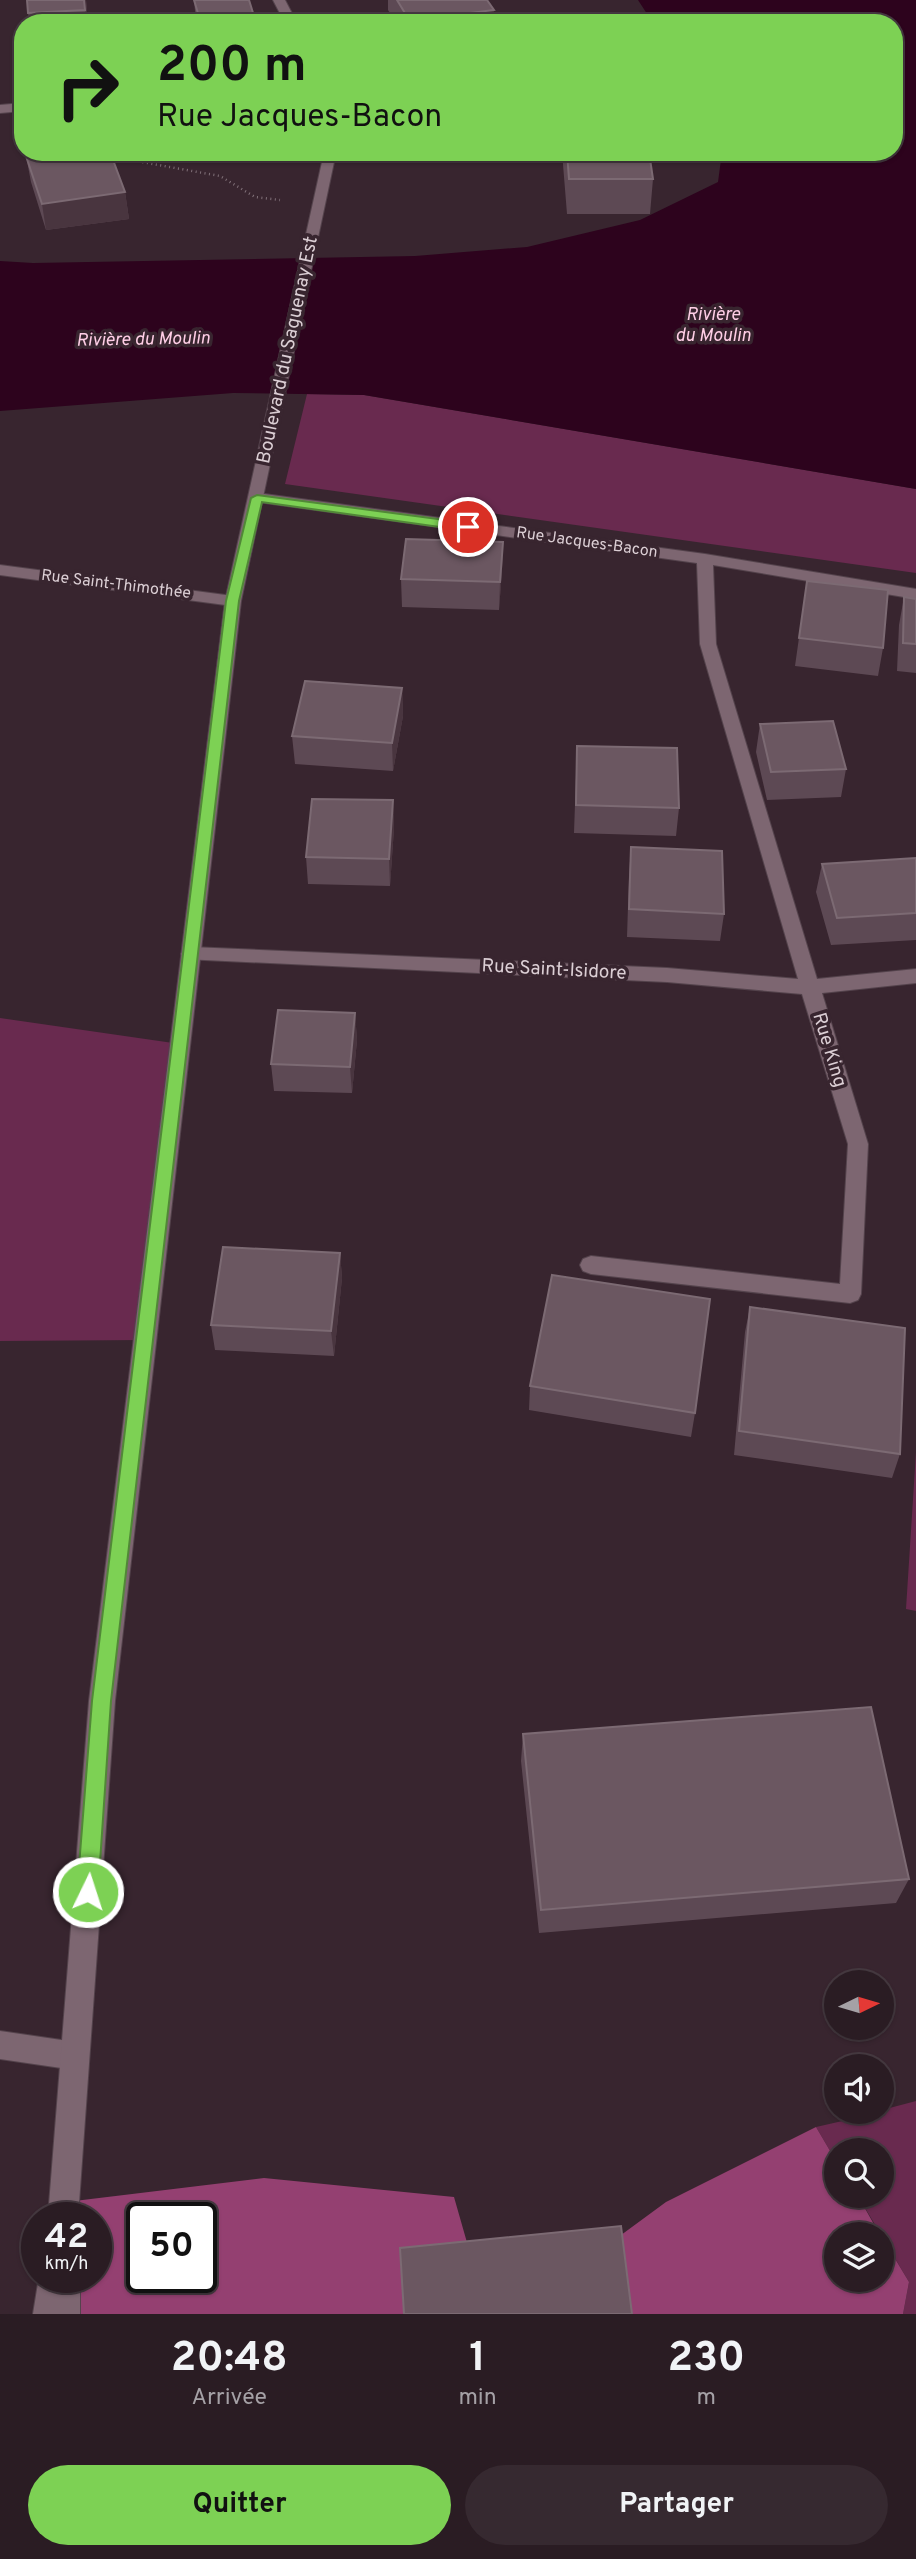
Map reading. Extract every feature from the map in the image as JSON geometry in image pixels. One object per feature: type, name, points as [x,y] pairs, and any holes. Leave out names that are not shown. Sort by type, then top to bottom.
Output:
[{"type":"street","name":"Boulevard du Saguenay Est","points":[[66,2202],[102,1701],[233,601],[328,161]]},
{"type":"street","name":"Rue Jacques-Bacon","points":[[257,498],[705,559],[916,594]]},
{"type":"street","name":"Rue King","points":[[591,1265],[850,1294],[858,1144],[708,644],[705,559]]},
{"type":"street","name":"Rue Saint-Thimothée","points":[[0,570],[233,601]]},
{"type":"street","name":"Rue Saint-Isidore","points":[[191,954],[667,975],[810,987],[916,976]]},
{"type":"street","points":[[0,2045],[75,2056]]},
{"type":"street","points":[[48,2314],[51,2293]]},
{"type":"street","points":[[65,2293],[65,2314]]},
{"type":"path","points":[[138,161],[220,176],[255,197],[319,206]]},
{"type":"shaded area","points":[[307,394],[364,395],[916,489],[916,573],[285,484]]},
{"type":"shaded area","points":[[0,1018],[180,1044],[145,1340],[0,1341]]},
{"type":"shaded area","points":[[916,1452],[916,1611],[906,1609]]},
{"type":"shaded area","points":[[916,2101],[916,2314],[903,2314],[909,2282],[894,2257],[894,2222],[873,2222],[865,2208],[894,2208],[894,2138],[824,2138],[824,2141],[816,2127],[829,2124],[894,2124],[894,2107]]},
{"type":"shaded area","points":[[816,2127],[824,2141],[824,2208],[865,2208],[873,2222],[824,2222],[824,2292],[894,2292],[894,2257],[909,2282],[903,2314],[48,2314],[51,2293],[112,2293],[112,2202],[66,2202],[264,2178],[454,2197],[470,2253],[617,2238],[666,2202]]},
{"type":"water","name":"Rivière du Moulin","points":[[638,0],[916,0],[916,489],[364,395],[233,393],[0,411],[0,261],[33,263],[415,256],[527,247],[640,220],[718,182],[721,161],[903,161],[903,14],[647,14]]},
{"type":"building","points":[[27,0],[84,0],[85,10],[28,13]]},
{"type":"building","points":[[194,0],[249,0],[253,14],[198,14]]},
{"type":"building","points":[[397,0],[487,0],[494,10],[462,14],[406,14]]},
{"type":"building","points":[[28,161],[113,161],[125,192],[42,204]]},
{"type":"building","points":[[568,161],[650,161],[653,179],[569,179]]},
{"type":"building","points":[[406,539],[503,542],[500,582],[401,579]]},
{"type":"building","points":[[807,581],[888,590],[883,648],[799,638]]},
{"type":"building","points":[[904,597],[916,599],[916,644],[903,643]]},
{"type":"building","points":[[305,681],[402,688],[392,743],[292,736]]},
{"type":"building","points":[[833,721],[846,769],[771,772],[760,724]]},
{"type":"building","points":[[577,746],[677,748],[679,808],[576,805]]},
{"type":"building","points":[[312,799],[393,800],[389,859],[306,857]]},
{"type":"building","points":[[631,847],[722,851],[724,914],[629,909]]},
{"type":"building","points":[[916,858],[916,913],[837,918],[822,864]]},
{"type":"building","points":[[278,1010],[355,1013],[350,1067],[271,1064]]},
{"type":"building","points":[[223,1247],[340,1253],[331,1331],[211,1325]]},
{"type":"building","points":[[552,1275],[710,1299],[695,1413],[530,1386]]},
{"type":"building","points":[[750,1307],[905,1328],[900,1454],[739,1431]]},
{"type":"building","points":[[871,1707],[909,1879],[541,1910],[523,1734]]},
{"type":"building","points":[[621,2226],[632,2314],[404,2314],[400,2248]]},
{"type":"route","points":[[88,1892],[102,1701],[233,601],[257,498],[468,527]]}]
